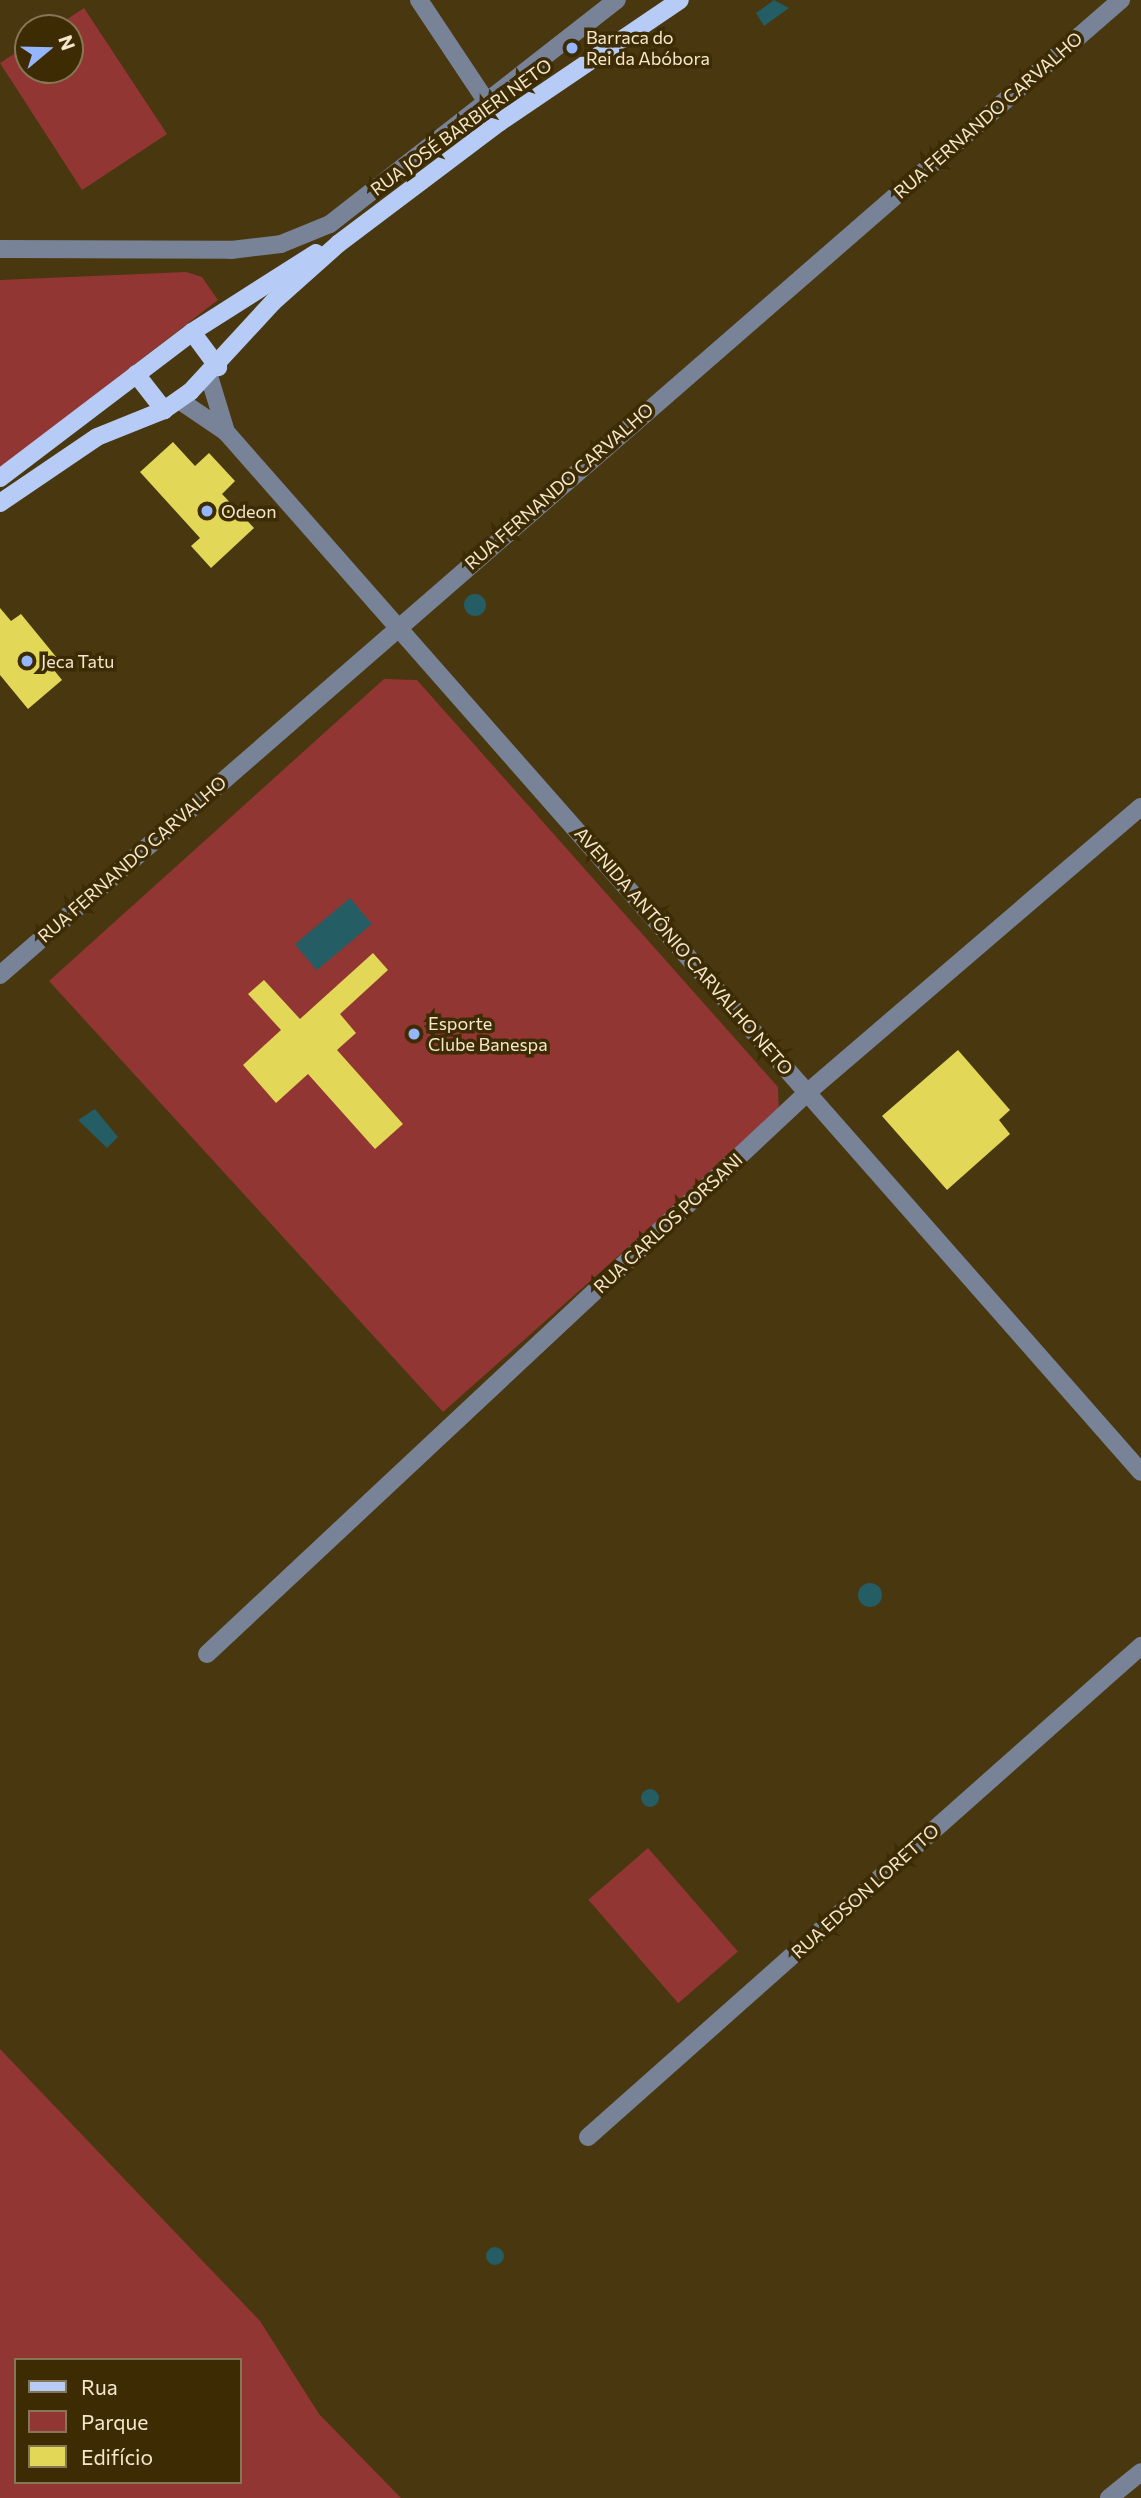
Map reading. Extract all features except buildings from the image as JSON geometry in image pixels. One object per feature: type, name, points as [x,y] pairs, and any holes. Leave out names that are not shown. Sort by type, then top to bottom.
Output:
[{"type":"main road","name":"RUA JOSÉ BARBIERI NETO","points":[[172,405],[214,371],[273,302],[338,244],[500,122],[680,0]]},
{"type":"main road","name":"RUA JOSÉ BARBIERI NETO","points":[[136,374],[192,332],[338,244]]},
{"type":"main road","points":[[192,332],[214,371]]},
{"type":"main road","points":[[0,478],[136,374],[172,405],[97,436],[0,503]]},
{"type":"street","points":[[419,0],[500,122]]},
{"type":"street","points":[[0,249],[231,250],[281,244],[330,224],[395,179],[484,101],[617,0]]},
{"type":"street","name":"RUA FERNANDO CARVALHO","points":[[0,975],[399,625],[1121,0]]},
{"type":"street","points":[[214,371],[226,432]]},
{"type":"street","points":[[172,405],[226,432]]},
{"type":"street","name":"AVENIDA ANTÔNIO CARVALHO NETO","points":[[226,432],[399,625],[1141,1472]]},
{"type":"street","name":"RUA CARLOS PORSANI","points":[[207,1654],[808,1092],[1141,807]]},
{"type":"street","name":"RUA EDSON LORETTO","points":[[588,2137],[1141,1646]]},
{"type":"street","points":[[1109,2498],[1141,2472]]},
{"type":"green space","points":[[84,8],[167,134],[82,190],[0,63],[14,54],[14,84],[84,84],[84,14],[75,14]]},
{"type":"green space","points":[[186,272],[202,277],[218,300],[0,468],[0,280]]},
{"type":"green space","name":"Esporte Clube Banespa","points":[[384,679],[417,680],[778,1087],[779,1113],[443,1412],[49,981]]},
{"type":"green space","points":[[648,1848],[738,1951],[678,2003],[588,1900]]},
{"type":"green space","points":[[0,2049],[260,2321],[319,2414],[401,2498],[0,2498]]},
{"type":"water","points":[[774,0],[789,8],[764,26],[756,13]]},
{"type":"water","points":[[475,594],[483,597],[486,605],[483,613],[475,616],[467,613],[464,605],[467,597]]},
{"type":"water","points":[[350,898],[372,924],[317,970],[295,944]]},
{"type":"water","points":[[95,1109],[118,1137],[107,1148],[78,1120]]},
{"type":"water","points":[[870,1583],[881,1590],[882,1595],[875,1606],[870,1607],[859,1600],[858,1595],[865,1584]]},
{"type":"water","points":[[650,1789],[656,1792],[659,1798],[656,1804],[650,1807],[644,1804],[641,1798],[644,1792]]},
{"type":"water","points":[[495,2247],[501,2250],[504,2256],[501,2262],[495,2265],[489,2262],[486,2256],[489,2250]]},
{"type":"place","name":"Barraca do Rei da Abóbora","points":[[572,48]]},
{"type":"place","name":"Odeon","points":[[207,511]]},
{"type":"place","name":"Jeca Tatu","points":[[27,661]]},
{"type":"place","name":"Esporte Clube Banespa","points":[[414,1034]]}]
